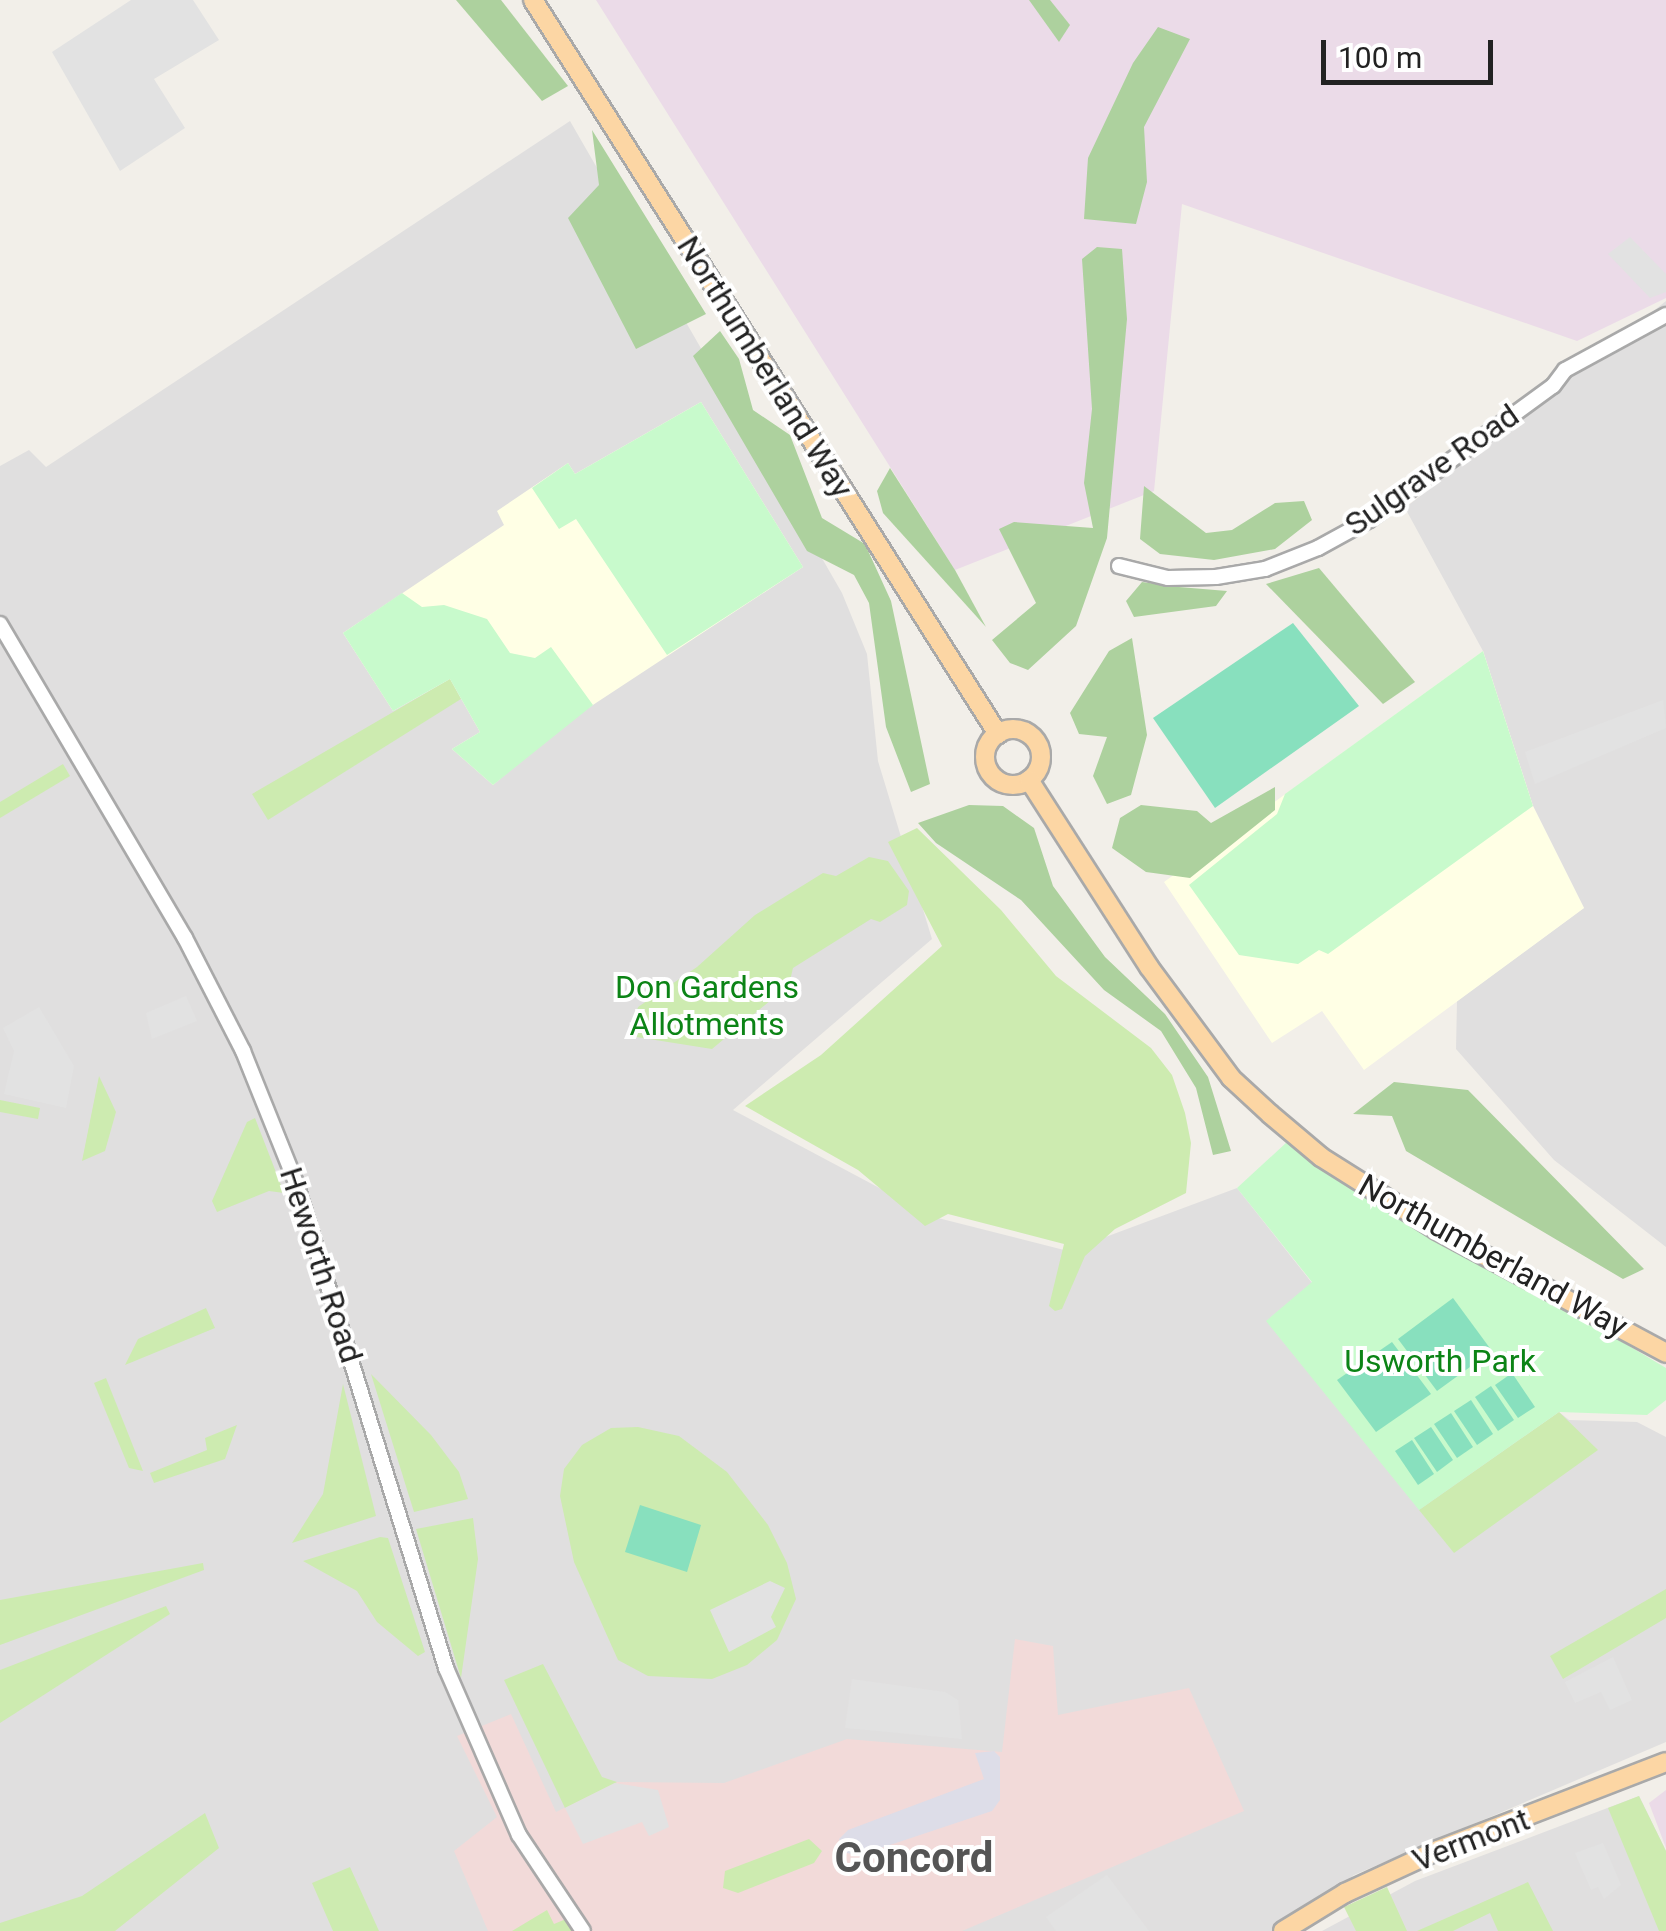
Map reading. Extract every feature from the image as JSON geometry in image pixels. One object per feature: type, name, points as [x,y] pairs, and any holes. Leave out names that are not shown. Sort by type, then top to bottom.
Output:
[{"type":"main road","name":"Northumberland Way","points":[[533,0],[998,734]]},
{"type":"main road","points":[[1016,729],[1035,740],[1041,758],[1029,780],[1010,785],[991,775],[985,756],[998,734],[1016,729]]},
{"type":"main road","name":"Northumberland Way","points":[[1029,780],[1149,966],[1231,1078],[1270,1114],[1321,1157],[1437,1230],[1666,1352]]},
{"type":"main road","name":"Vermont","points":[[1283,1931],[1345,1892],[1438,1850],[1666,1762]]},
{"type":"street","name":"Sulgrave Road","points":[[1119,566],[1168,578],[1216,577],[1265,569],[1318,548],[1369,520],[1553,386],[1566,370],[1666,315]]},
{"type":"street","name":"Heworth Road","points":[[0,624],[185,938],[243,1052],[296,1182],[446,1668],[519,1835],[583,1931]]},
{"type":"shaded area","points":[[131,0],[193,0],[219,40],[154,79],[185,128],[120,171],[52,52]]},
{"type":"shaded area","points":[[596,0],[1666,0],[1666,298],[1577,341],[1182,204],[1154,491],[955,570]]},
{"type":"shaded area","points":[[570,121],[842,593],[867,654],[878,761],[932,939],[733,1110],[934,1217],[1068,1251],[1237,1188],[1312,1283],[1267,1321],[1419,1509],[1559,1412],[1569,1420],[1637,1422],[1666,1437],[1666,1742],[1354,1875],[1278,1931],[0,1931],[0,466],[29,450],[46,467]]},
{"type":"shaded area","points":[[1630,237],[1666,274],[1666,292],[1650,298],[1608,254]]},
{"type":"shaded area","points":[[1666,301],[1666,1247],[1554,1160],[1456,1049],[1457,1001],[1584,908],[1533,806],[1483,651],[1405,508]]},
{"type":"shaded area","points":[[701,402],[803,567],[567,722],[493,785],[452,749],[480,732],[450,679],[393,711],[343,633],[504,525],[497,511],[568,463],[575,474]]},
{"type":"shaded area","points":[[1483,651],[1533,806],[1584,908],[1364,1070],[1322,1011],[1272,1043],[1164,882]]},
{"type":"shaded area","points":[[1663,700],[1666,728],[1535,784],[1525,752]]},
{"type":"shaded area","points":[[186,996],[197,1021],[152,1039],[146,1013]]},
{"type":"shaded area","points":[[39,1007],[74,1066],[66,1108],[4,1094],[14,1051],[3,1028]]},
{"type":"shaded area","points":[[770,1581],[785,1588],[771,1617],[776,1627],[729,1652],[710,1610]]},
{"type":"shaded area","points":[[1015,1639],[1053,1646],[1058,1715],[1189,1688],[1244,1811],[962,1931],[488,1931],[454,1851],[497,1817],[457,1736],[511,1714],[556,1812],[617,1782],[724,1783],[847,1739],[1002,1752]]},
{"type":"shaded area","points":[[1613,1657],[1632,1700],[1610,1710],[1601,1692],[1575,1703],[1565,1682]]},
{"type":"shaded area","points":[[852,1679],[945,1692],[958,1700],[962,1739],[845,1728]]},
{"type":"shaded area","points":[[994,1751],[1000,1757],[1000,1800],[992,1811],[857,1856],[844,1852],[839,1839],[848,1830],[984,1779],[975,1753]]},
{"type":"shaded area","points":[[615,1783],[658,1790],[669,1827],[649,1836],[642,1822],[583,1844],[565,1808]]},
{"type":"shaded area","points":[[1666,1790],[1666,1848],[1649,1803]]},
{"type":"shaded area","points":[[1639,1796],[1666,1851],[1666,1931],[1322,1931],[1415,1881]]},
{"type":"shaded area","points":[[1603,1843],[1621,1885],[1604,1899],[1598,1887],[1591,1890],[1575,1853]]},
{"type":"shaded area","points":[[1107,1875],[1149,1931],[1056,1931],[1046,1917]]},
{"type":"green space","points":[[456,0],[501,0],[568,86],[542,101]]},
{"type":"green space","points":[[1029,0],[1050,0],[1070,25],[1059,42]]},
{"type":"green space","points":[[1158,27],[1190,39],[1144,127],[1147,182],[1136,224],[1084,219],[1088,158],[1133,63]]},
{"type":"green space","points":[[592,130],[706,314],[636,349],[568,218],[599,185]]},
{"type":"green space","points":[[1097,247],[1122,249],[1127,319],[1107,538],[1076,626],[1028,670],[1010,663],[992,640],[1036,603],[999,529],[1014,522],[1093,528],[1084,483],[1092,409],[1082,259]]},
{"type":"green space","points":[[720,331],[739,359],[753,410],[790,435],[822,518],[865,544],[891,601],[930,784],[911,792],[886,727],[869,603],[854,575],[807,551],[693,356]]},
{"type":"green space","points":[[701,402],[803,567],[667,655],[576,519],[559,529],[532,488],[568,463],[575,474]]},
{"type":"green space","points":[[890,468],[986,627],[883,513],[877,491]]},
{"type":"green space","points":[[1144,486],[1206,533],[1232,530],[1275,503],[1304,501],[1312,520],[1275,549],[1214,560],[1160,554],[1140,539]]},
{"type":"green space","points":[[1319,568],[1415,682],[1383,704],[1266,584]]},
{"type":"green space","points":[[1142,582],[1227,591],[1216,606],[1134,617],[1126,601]]},
{"type":"green space","points":[[402,593],[422,607],[444,605],[487,619],[510,653],[535,658],[551,647],[593,705],[493,785],[452,749],[480,732],[450,679],[393,711],[343,633]]},
{"type":"green space","points":[[1293,623],[1359,706],[1215,808],[1153,718]]},
{"type":"green space","points":[[1132,638],[1147,735],[1131,795],[1107,804],[1093,776],[1107,737],[1079,734],[1070,713],[1109,651]]},
{"type":"green space","points":[[1483,651],[1533,806],[1328,954],[1319,950],[1298,964],[1239,955],[1189,885],[1277,814],[1285,794]]},
{"type":"green space","points":[[450,679],[461,699],[268,820],[252,794]]},
{"type":"green space","points":[[63,764],[70,776],[0,818],[0,802]]},
{"type":"green space","points":[[1275,787],[1275,810],[1190,878],[1146,872],[1112,848],[1120,818],[1141,805],[1197,811],[1211,823]]},
{"type":"green space","points":[[969,805],[1003,806],[1034,828],[1053,886],[1105,957],[1165,1014],[1208,1077],[1231,1151],[1213,1155],[1196,1088],[1161,1031],[1104,990],[1021,900],[936,843],[918,823]]},
{"type":"green space","points":[[917,828],[1001,910],[1056,976],[1151,1048],[1172,1075],[1185,1113],[1191,1143],[1186,1193],[1115,1229],[1085,1256],[1062,1309],[1055,1311],[1049,1306],[1064,1244],[948,1214],[925,1226],[858,1170],[745,1106],[821,1055],[942,946],[888,842]]},
{"type":"green space","name":"Don Gardens Allotments","points":[[869,857],[888,861],[909,891],[907,905],[880,922],[871,919],[793,968],[789,985],[712,1049],[630,1036],[638,1007],[697,967],[755,915],[823,873],[836,876]]},
{"type":"green space","points":[[99,1076],[116,1112],[105,1151],[82,1161]]},
{"type":"green space","points":[[1394,1082],[1468,1090],[1644,1269],[1623,1279],[1406,1151],[1392,1116],[1353,1114]]},
{"type":"green space","points":[[0,1100],[40,1108],[38,1119],[0,1112]]},
{"type":"green space","points":[[255,1118],[284,1193],[269,1191],[217,1212],[212,1201],[247,1122]]},
{"type":"green space","name":"Usworth Park","points":[[1287,1142],[1666,1368],[1666,1400],[1647,1415],[1559,1412],[1419,1510],[1266,1321],[1312,1282],[1237,1188]]},
{"type":"green space","points":[[1453,1298],[1492,1351],[1437,1391],[1398,1339]]},
{"type":"green space","points":[[206,1308],[215,1328],[125,1365],[138,1339]]},
{"type":"green space","points":[[1392,1342],[1431,1394],[1376,1432],[1337,1380]]},
{"type":"green space","points":[[1512,1373],[1535,1407],[1518,1418],[1495,1385]]},
{"type":"green space","points":[[371,1374],[431,1435],[459,1472],[468,1499],[414,1512]]},
{"type":"green space","points":[[106,1378],[143,1471],[129,1468],[94,1383]]},
{"type":"green space","points":[[343,1384],[376,1516],[292,1543],[323,1494]]},
{"type":"green space","points":[[1491,1386],[1514,1420],[1498,1431],[1475,1397]]},
{"type":"green space","points":[[1471,1400],[1493,1434],[1477,1445],[1454,1411]]},
{"type":"green space","points":[[1559,1412],[1598,1450],[1454,1553],[1419,1510]]},
{"type":"green space","points":[[1451,1413],[1473,1447],[1457,1458],[1434,1424]]},
{"type":"green space","points":[[237,1425],[225,1459],[154,1483],[150,1473],[207,1450],[205,1438]]},
{"type":"green space","points":[[638,1427],[679,1436],[727,1472],[768,1525],[787,1563],[796,1599],[777,1640],[747,1665],[712,1679],[648,1676],[618,1660],[574,1562],[560,1496],[564,1469],[582,1445],[611,1428]]},
{"type":"green space","points":[[1431,1427],[1453,1460],[1437,1472],[1414,1438]]},
{"type":"green space","points":[[1412,1440],[1434,1474],[1418,1485],[1395,1451]]},
{"type":"green space","points":[[640,1505],[701,1525],[687,1572],[625,1552]]},
{"type":"green space","points":[[473,1518],[478,1559],[461,1678],[416,1529]]},
{"type":"green space","points":[[380,1537],[388,1538],[425,1652],[418,1656],[377,1622],[357,1591],[303,1561]]},
{"type":"green space","points":[[203,1563],[204,1570],[0,1645],[0,1600]]},
{"type":"green space","points":[[1666,1589],[1666,1618],[1563,1679],[1550,1656]]},
{"type":"green space","points":[[166,1606],[170,1614],[0,1723],[0,1670]]},
{"type":"green space","points":[[543,1664],[602,1777],[617,1782],[565,1808],[504,1680]]},
{"type":"green space","points":[[1639,1796],[1666,1851],[1666,1931],[1659,1931],[1608,1808]]},
{"type":"green space","points":[[205,1813],[219,1848],[115,1931],[0,1931],[0,1923],[82,1896]]},
{"type":"green space","points":[[809,1839],[822,1851],[814,1863],[738,1893],[723,1888],[725,1871]]},
{"type":"green space","points":[[350,1867],[379,1931],[333,1931],[312,1883]]},
{"type":"green space","points":[[1528,1882],[1553,1931],[1498,1931],[1490,1913],[1453,1931],[1417,1931]]},
{"type":"green space","points":[[1387,1887],[1407,1931],[1356,1931],[1344,1907]]},
{"type":"green space","points":[[547,1910],[554,1924],[566,1919],[574,1931],[512,1931]]},
{"type":"district","name":"Concord","points":[[914,1858]]}]
